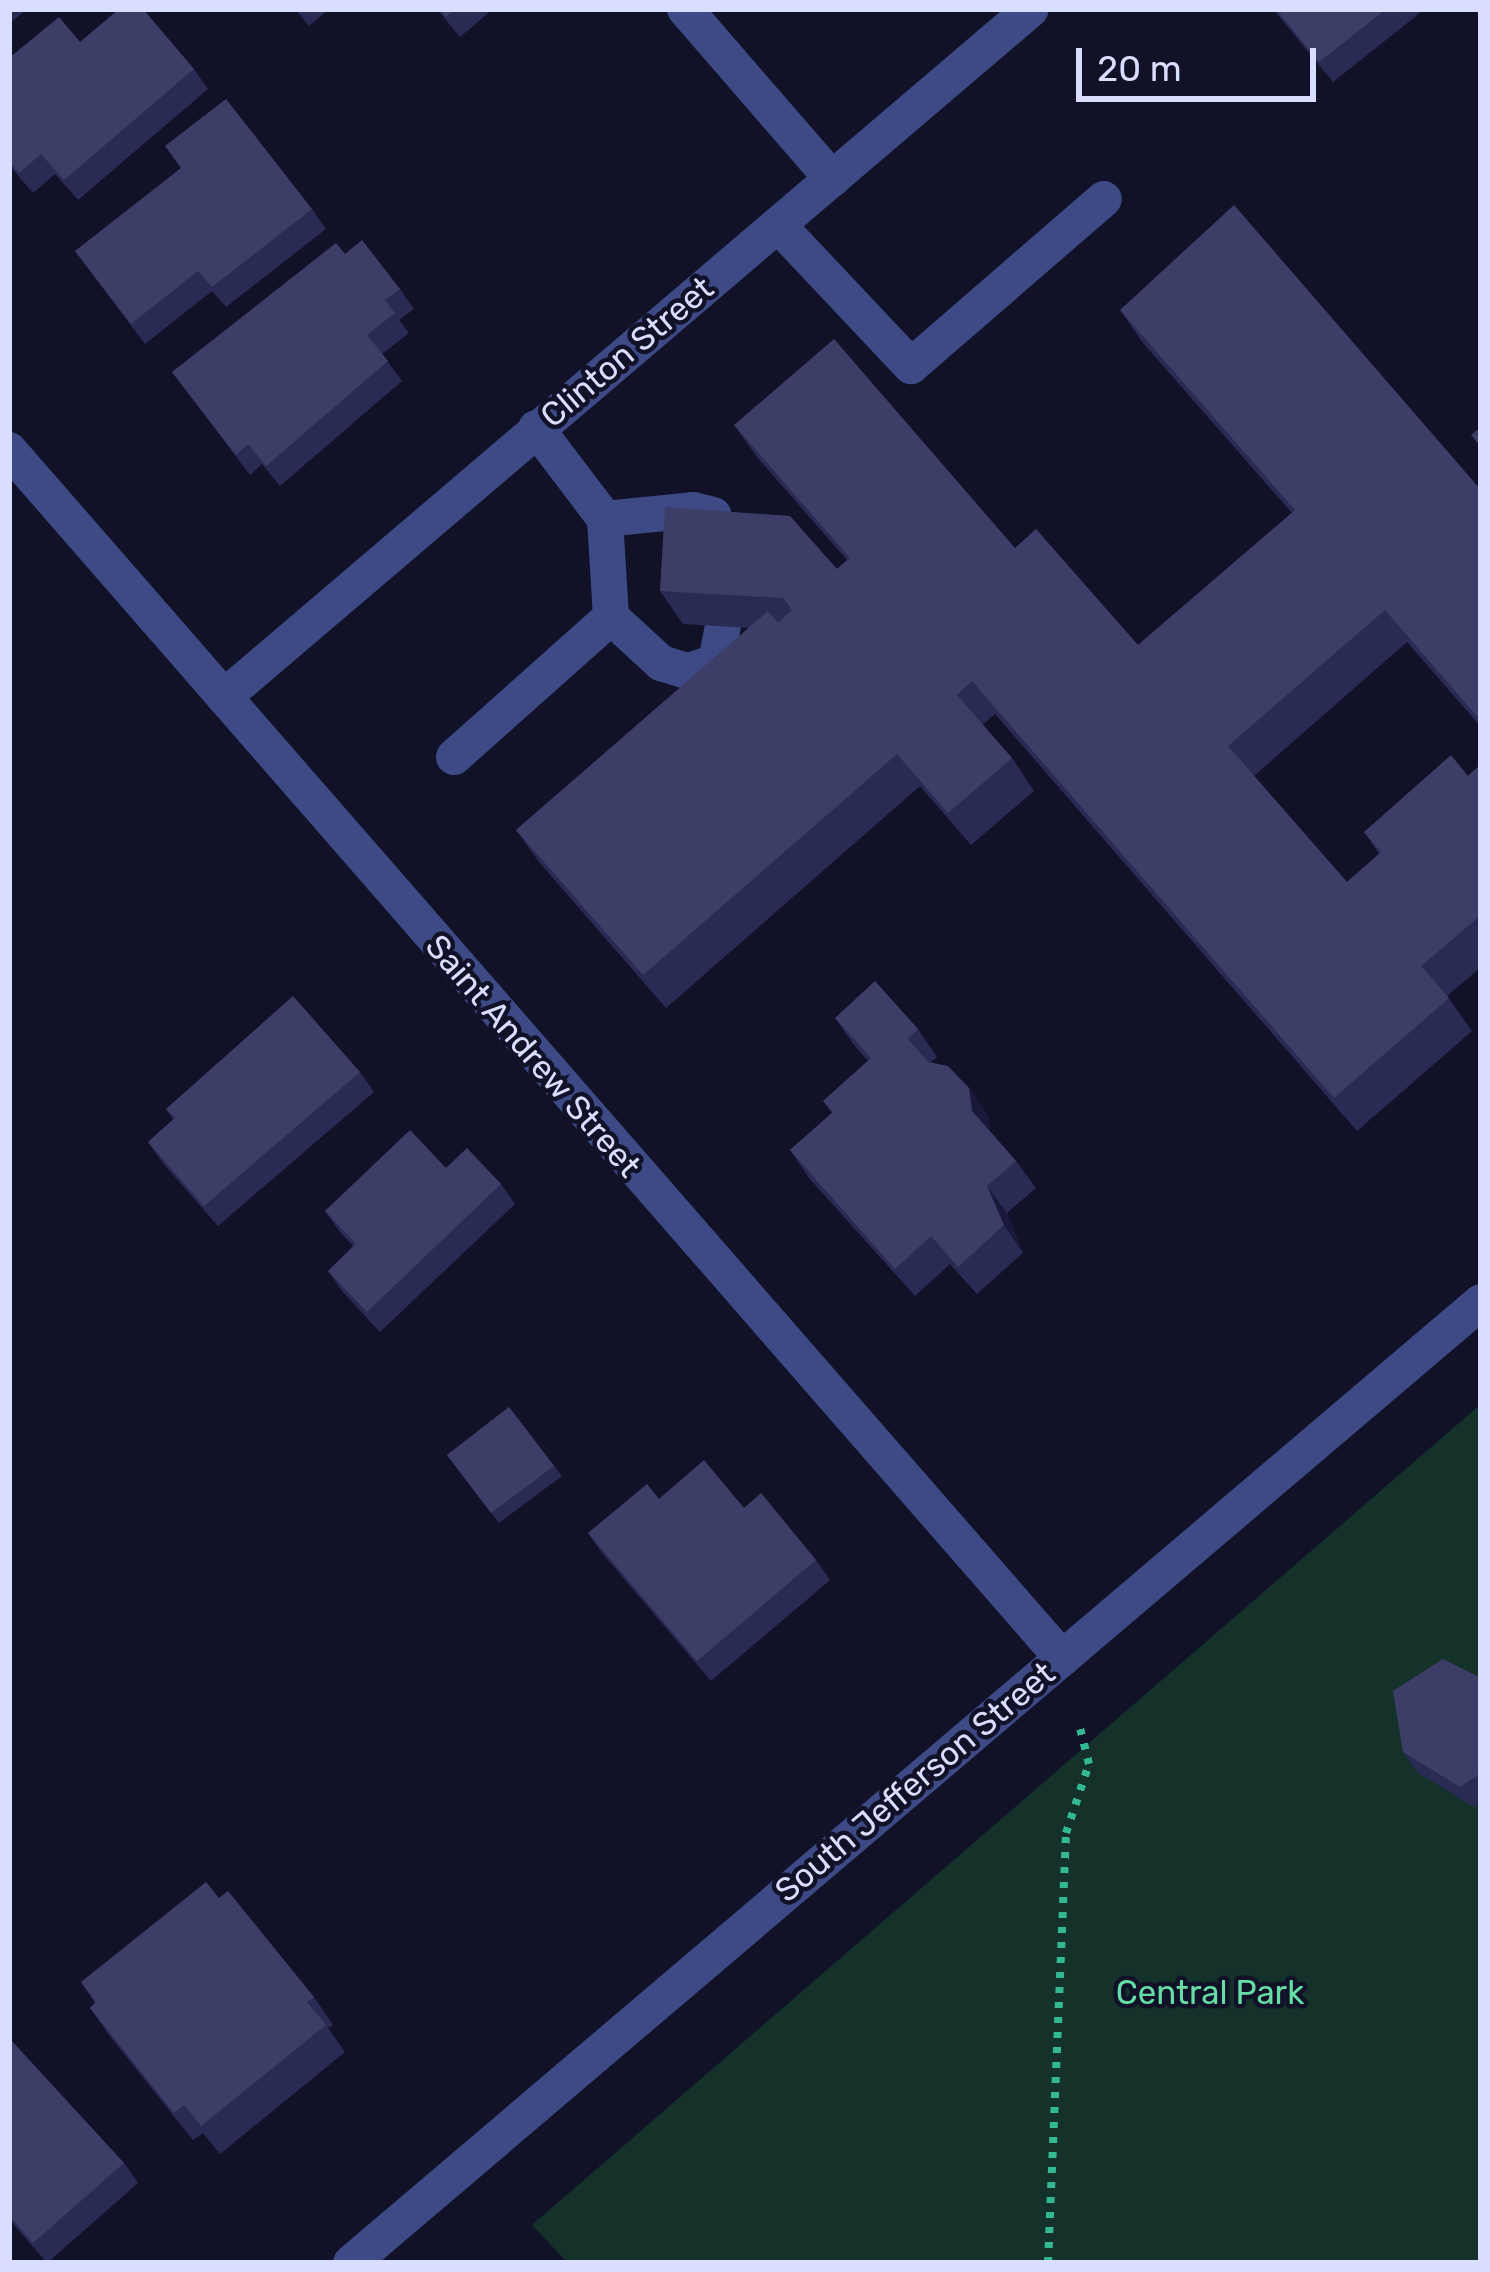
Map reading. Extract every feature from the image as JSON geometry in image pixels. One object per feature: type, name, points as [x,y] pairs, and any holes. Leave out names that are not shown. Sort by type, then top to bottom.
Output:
[{"type":"street","points":[[685,9],[832,179]]},
{"type":"street","name":"Clinton Street","points":[[224,697],[1031,9]]},
{"type":"street","points":[[778,225],[911,366],[1104,199]]},
{"type":"street","points":[[536,428],[605,519],[611,617],[661,663],[688,671],[716,662],[723,626]]},
{"type":"street","name":"Saint Andrew Street","points":[[9,449],[1062,1658]]},
{"type":"street","points":[[605,519],[693,510],[716,517],[730,543]]},
{"type":"street","points":[[454,758],[611,617]]},
{"type":"street","name":"South Jefferson Street","points":[[350,2263],[1481,1302]]},
{"type":"path","points":[[1048,2263],[1066,1833],[1089,1764],[1062,1658]]},
{"type":"green space","name":"Central Park","points":[[1481,1404],[1481,2263],[568,2263],[532,2225]]},
{"type":"building","points":[[119,9],[143,9],[194,69],[64,180],[41,154],[19,173],[9,161],[9,58],[59,17],[80,42]]},
{"type":"building","points":[[1276,9],[1386,9],[1319,62]]},
{"type":"building","points":[[226,99],[312,209],[212,287],[198,271],[131,324],[75,251],[181,168],[165,146]]},
{"type":"building","points":[[1234,205],[1481,490],[1481,721],[1385,610],[1228,746],[1347,882],[1381,852],[1364,832],[1451,755],[1468,776],[1481,764],[1481,915],[1421,966],[1449,998],[1334,1098],[972,681],[957,695],[1012,758],[948,813],[897,754],[643,975],[516,830],[768,611],[778,623],[792,610],[783,598],[660,591],[665,507],[790,516],[837,569],[850,558],[734,425],[834,339],[1015,548],[1036,529],[1138,645],[1295,510],[1120,310]]},
{"type":"building","points":[[362,240],[400,289],[385,300],[395,313],[367,335],[388,361],[266,466],[248,444],[236,455],[172,372],[336,243],[345,254]]},
{"type":"building","points":[[1481,427],[1481,447],[1471,435]]},
{"type":"building","points":[[875,981],[918,1029],[908,1039],[928,1062],[948,1066],[969,1088],[972,1111],[1016,1161],[987,1186],[1004,1225],[958,1267],[931,1236],[895,1269],[790,1150],[833,1112],[823,1101],[871,1058],[835,1018]]},
{"type":"building","points":[[293,996],[360,1072],[204,1206],[148,1142],[175,1118],[166,1109]]},
{"type":"building","points":[[410,1130],[446,1168],[467,1148],[501,1184],[367,1312],[328,1271],[356,1244],[325,1211]]},
{"type":"building","points":[[509,1407],[554,1466],[491,1513],[447,1455]]},
{"type":"building","points":[[704,1460],[744,1508],[761,1493],[816,1560],[697,1661],[588,1533],[647,1484],[659,1499]]},
{"type":"building","points":[[1443,1659],[1481,1678],[1481,1773],[1460,1787],[1403,1752],[1393,1691]]},
{"type":"building","points":[[206,1882],[219,1898],[228,1891],[314,1997],[307,2002],[326,2025],[201,2126],[184,2105],[174,2113],[90,2008],[96,2002],[81,1982]]},
{"type":"building","points":[[9,2038],[124,2163],[33,2243],[9,2215]]}]
